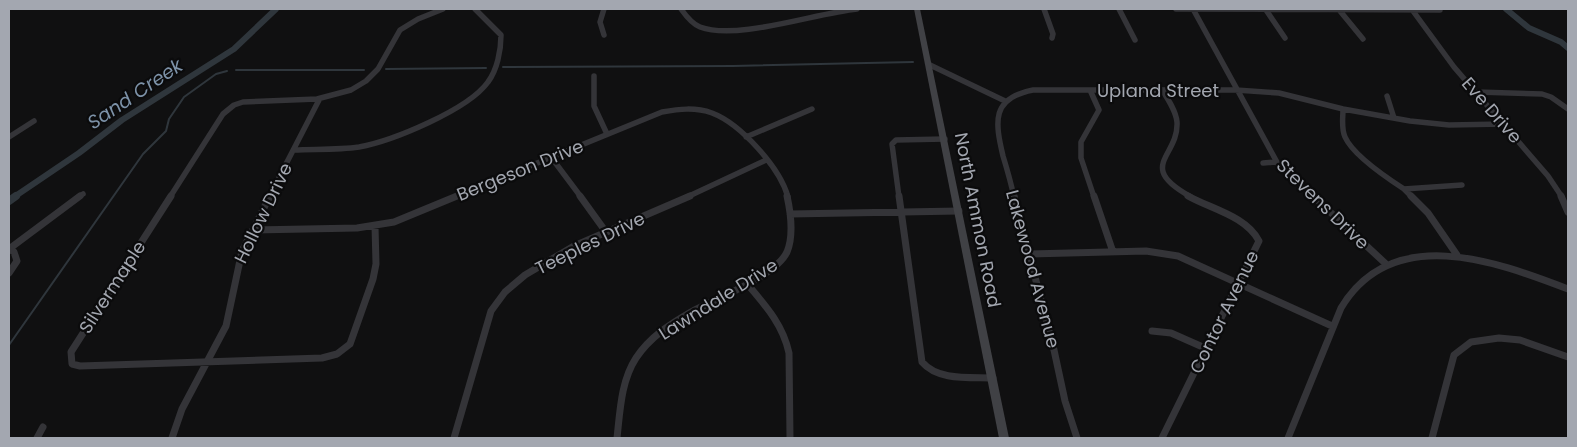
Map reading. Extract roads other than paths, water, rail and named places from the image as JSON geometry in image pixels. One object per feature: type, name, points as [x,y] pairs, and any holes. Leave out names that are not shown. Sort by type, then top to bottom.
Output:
[{"type":"main road","name":"North Ammon Road","points":[[917,9],[930,64],[1004,438]]},
{"type":"street","points":[[319,100],[361,83],[377,69],[397,33],[412,23],[443,9]]},
{"type":"street","points":[[294,150],[355,147],[378,142],[452,109],[471,98],[487,84],[502,45],[501,35],[474,9]]},
{"type":"street","points":[[604,9],[600,22],[604,35]]},
{"type":"street","points":[[681,9],[697,26],[713,30],[763,28],[820,14],[857,9]]},
{"type":"street","points":[[1044,9],[1053,34],[1052,38]]},
{"type":"street","points":[[1118,9],[1135,40]]},
{"type":"street","points":[[1176,9],[1440,10]]},
{"type":"street","name":"Stevens Drive","points":[[1193,9],[1276,162],[1386,264]]},
{"type":"street","points":[[1266,10],[1285,38]]},
{"type":"street","points":[[1340,11],[1363,40]]},
{"type":"street","name":"Eve Drive","points":[[1413,11],[1441,51],[1548,176],[1560,194],[1568,212]]},
{"type":"street","points":[[930,64],[1005,101]]},
{"type":"street","points":[[594,76],[592,101],[594,112],[607,134]]},
{"type":"street","points":[[1090,90],[1099,110],[1081,142],[1082,158],[1113,252]]},
{"type":"street","name":"Contor Avenue","points":[[1162,90],[1172,106],[1177,122],[1176,134],[1162,162],[1164,175],[1182,194],[1249,226],[1258,236],[1259,241],[1162,438]]},
{"type":"street","name":"Upland Street","points":[[1005,101],[1027,91],[1236,90],[1279,93],[1343,109],[1449,125],[1504,124]]},
{"type":"street","points":[[1477,92],[1542,94],[1557,100],[1568,109]]},
{"type":"street","points":[[1387,96],[1394,118]]},
{"type":"street","name":"Silvermaple","points":[[208,361],[80,366],[72,364],[71,352],[229,107],[238,103],[319,100]]},
{"type":"street","name":"Hollow Drive","points":[[172,438],[182,413],[230,314],[237,263],[319,100]]},
{"type":"street","name":"Lakewood Avenue","points":[[1005,101],[998,111],[996,128],[1057,358],[1066,407],[1077,438]]},
{"type":"street","name":"Bergeson Drive","points":[[253,230],[375,226],[394,222],[662,112],[701,109],[725,118],[746,137],[766,160]]},
{"type":"street","points":[[746,137],[812,109]]},
{"type":"street","points":[[1343,109],[1342,124],[1348,142],[1364,158],[1404,189],[1428,213],[1457,255]]},
{"type":"street","points":[[9,137],[34,120]]},
{"type":"street","points":[[945,139],[896,140],[892,144],[922,362],[925,368],[939,374],[993,378]]},
{"type":"street","points":[[551,157],[606,232]]},
{"type":"street","name":"Lawndale Drive","points":[[616,438],[622,394],[636,357],[669,326],[698,308],[748,284],[780,263],[786,255],[790,244],[789,195],[783,179],[766,160]]},
{"type":"street","name":"Teeples Drive","points":[[454,438],[491,311],[498,299],[518,280],[556,255],[691,196],[766,160]]},
{"type":"street","points":[[1263,163],[1276,162]]},
{"type":"street","points":[[1404,189],[1462,185]]},
{"type":"street","points":[[9,274],[17,261],[14,252],[9,249],[83,194]]},
{"type":"street","points":[[790,214],[959,211]]},
{"type":"street","points":[[208,361],[322,358],[335,356],[343,351],[350,344],[373,279],[376,264],[375,226]]},
{"type":"street","points":[[1030,254],[1146,251],[1178,256],[1332,326]]},
{"type":"street","points":[[1288,438],[1332,326],[1345,300],[1360,283],[1386,264],[1420,257],[1457,255],[1506,266],[1568,289]]},
{"type":"street","points":[[748,284],[781,325],[787,339],[789,352],[790,438]]},
{"type":"street","points":[[1152,330],[1171,333],[1205,348]]},
{"type":"street","points":[[1432,438],[1454,355],[1471,342],[1499,338],[1520,340],[1568,357]]},
{"type":"street","points":[[37,438],[43,427]]},
{"type":"waterway","name":"Sand Creek","points":[[14,197],[79,153],[122,120],[234,49],[276,9]]},
{"type":"waterway","points":[[1506,9],[1529,28],[1561,42],[1568,48]]},
{"type":"waterway","points":[[503,67],[733,66],[913,62]]},
{"type":"waterway","points":[[386,69],[486,68]]},
{"type":"waterway","points":[[236,70],[364,70]]},
{"type":"waterway","points":[[9,345],[143,154],[166,131],[169,119],[184,97],[216,74],[227,71]]},
{"type":"waterway","name":"Sand Creek","points":[[9,201],[16,196]]}]
